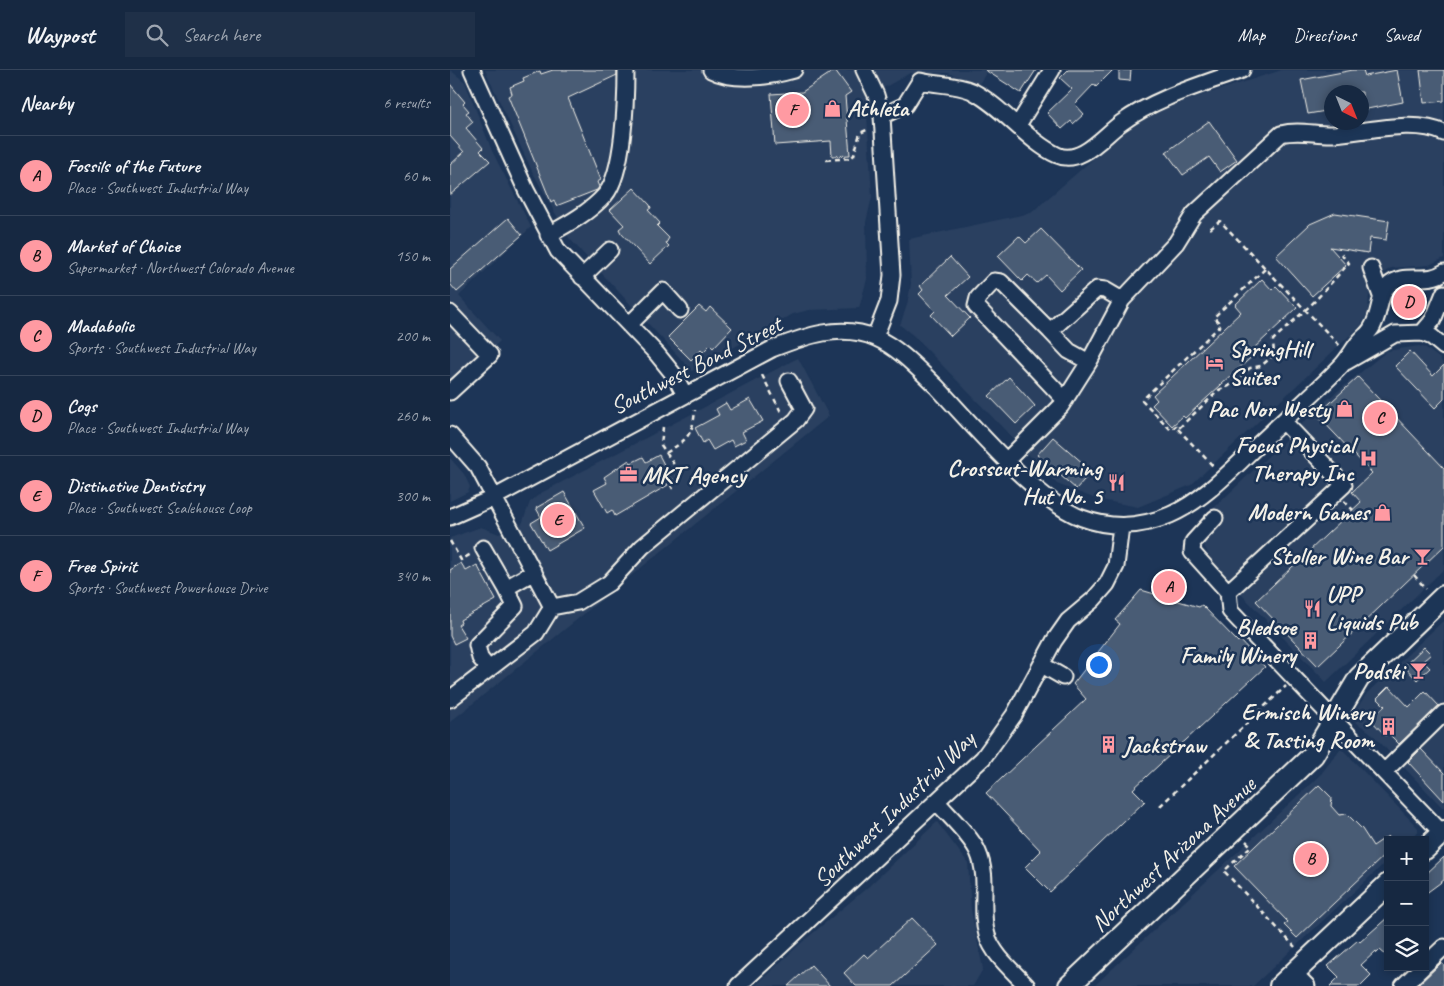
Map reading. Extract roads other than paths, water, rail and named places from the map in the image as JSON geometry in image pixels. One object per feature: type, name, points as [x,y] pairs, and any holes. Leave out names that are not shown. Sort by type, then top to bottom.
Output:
[{"type":"main road","name":"Northwest Arizona Avenue","points":[[1069,986],[1291,778],[1313,755],[1359,678],[1435,593]]},
{"type":"main road","points":[[1429,845],[1443,833]]},
{"type":"main road","points":[[1294,981],[1384,888]]},
{"type":"street","points":[[472,70],[548,235],[558,251],[657,354],[674,375],[685,395]]},
{"type":"street","points":[[548,235],[585,213],[606,194],[614,182],[626,107],[626,70]]},
{"type":"street","points":[[711,70],[749,77],[775,76],[794,70]]},
{"type":"street","points":[[864,70],[876,95],[882,116],[888,185],[891,288],[875,338]]},
{"type":"street","points":[[1018,125],[1052,70]]},
{"type":"street","points":[[882,116],[906,105],[920,75],[970,90],[1058,155],[1070,157],[1090,149],[1142,108],[1242,70]]},
{"type":"street","points":[[1008,460],[1065,400],[1089,362],[1122,300],[1176,243],[1194,214],[1280,134],[1290,131],[1332,134],[1411,127],[1444,133]]},
{"type":"street","points":[[582,277],[610,250]]},
{"type":"street","points":[[1121,526],[1140,525],[1155,521],[1187,505],[1224,476],[1343,364],[1370,331],[1379,316],[1381,296],[1372,268],[1398,278],[1433,277],[1444,272]]},
{"type":"street","points":[[1381,296],[1387,286],[1398,278]]},
{"type":"street","points":[[1065,400],[976,306],[978,298],[994,282],[1001,282],[1069,351],[1089,362]]},
{"type":"street","points":[[1050,332],[1097,289],[1105,290],[1122,300]]},
{"type":"street","points":[[629,325],[663,291],[680,310]]},
{"type":"street","points":[[1422,333],[1433,320],[1444,293]]},
{"type":"street","points":[[450,313],[490,355],[450,392]]},
{"type":"street","points":[[1379,316],[1395,334]]},
{"type":"street","name":"Southwest Bond Street","points":[[450,517],[495,497],[772,349],[809,334],[845,331],[875,338],[896,350],[918,369],[1008,460],[1055,504],[1082,519],[1121,526]]},
{"type":"street","points":[[1343,364],[1395,334],[1422,333],[1432,337],[1444,347]]},
{"type":"street","points":[[450,699],[536,633],[552,607],[578,602],[609,583],[642,547],[788,427],[804,409],[788,381]]},
{"type":"street","points":[[1283,421],[1344,485],[1228,592],[1227,598],[1230,611],[1443,833]]},
{"type":"street","points":[[450,435],[478,467],[552,607]]},
{"type":"street","points":[[1215,518],[1193,542],[1192,552],[1228,592]]},
{"type":"street","name":"Southwest Industrial Way","points":[[738,986],[983,758],[1014,715],[1054,641],[1068,621],[1093,600],[1107,584],[1116,566],[1121,526]]},
{"type":"street","points":[[483,548],[515,606],[477,645],[480,658],[489,669]]},
{"type":"street","points":[[506,588],[534,572]]},
{"type":"street","points":[[1042,664],[1064,677]]},
{"type":"street","points":[[1384,772],[1444,713]]},
{"type":"street","points":[[937,802],[978,852],[985,882],[985,926],[988,938],[1004,962],[1027,986]]},
{"type":"street","points":[[1429,961],[1444,947]]},
{"type":"street","points":[[1403,986],[1419,971]]},
{"type":"place","name":"Athleta","points":[[833,108]]},
{"type":"place","name":"Free Spirit","points":[[793,110]]},
{"type":"place","name":"Cogs","points":[[1409,302]]},
{"type":"place","name":"SpringHill Suites","points":[[1215,363]]},
{"type":"place","name":"Pac Nor Westy","points":[[1344,409]]},
{"type":"place","name":"Madabolic","points":[[1380,418]]},
{"type":"place","name":"Focus Physical Therapy Inc","points":[[1368,459]]},
{"type":"place","name":"MKT Agency","points":[[628,475]]},
{"type":"place","name":"Crosscut-Warming Hut No. 5","points":[[1116,482]]},
{"type":"place","name":"Modern Games","points":[[1383,512]]},
{"type":"place","name":"Distinctive Dentistry","points":[[558,520]]},
{"type":"place","name":"Stoller Wine Bar","points":[[1422,556]]},
{"type":"place","name":"Fossils of the Future","points":[[1169,587]]},
{"type":"place","name":"UPP Liquids Pub","points":[[1312,608]]},
{"type":"place","name":"Bledsoe Family Winery","points":[[1310,641]]},
{"type":"place","name":"Podski","points":[[1418,671]]},
{"type":"place","name":"Ermisch Winery & Tasting Room","points":[[1388,726]]},
{"type":"place","name":"Jackstraw","points":[[1109,745]]},
{"type":"place","name":"Market of Choice","points":[[1311,859]]}]
